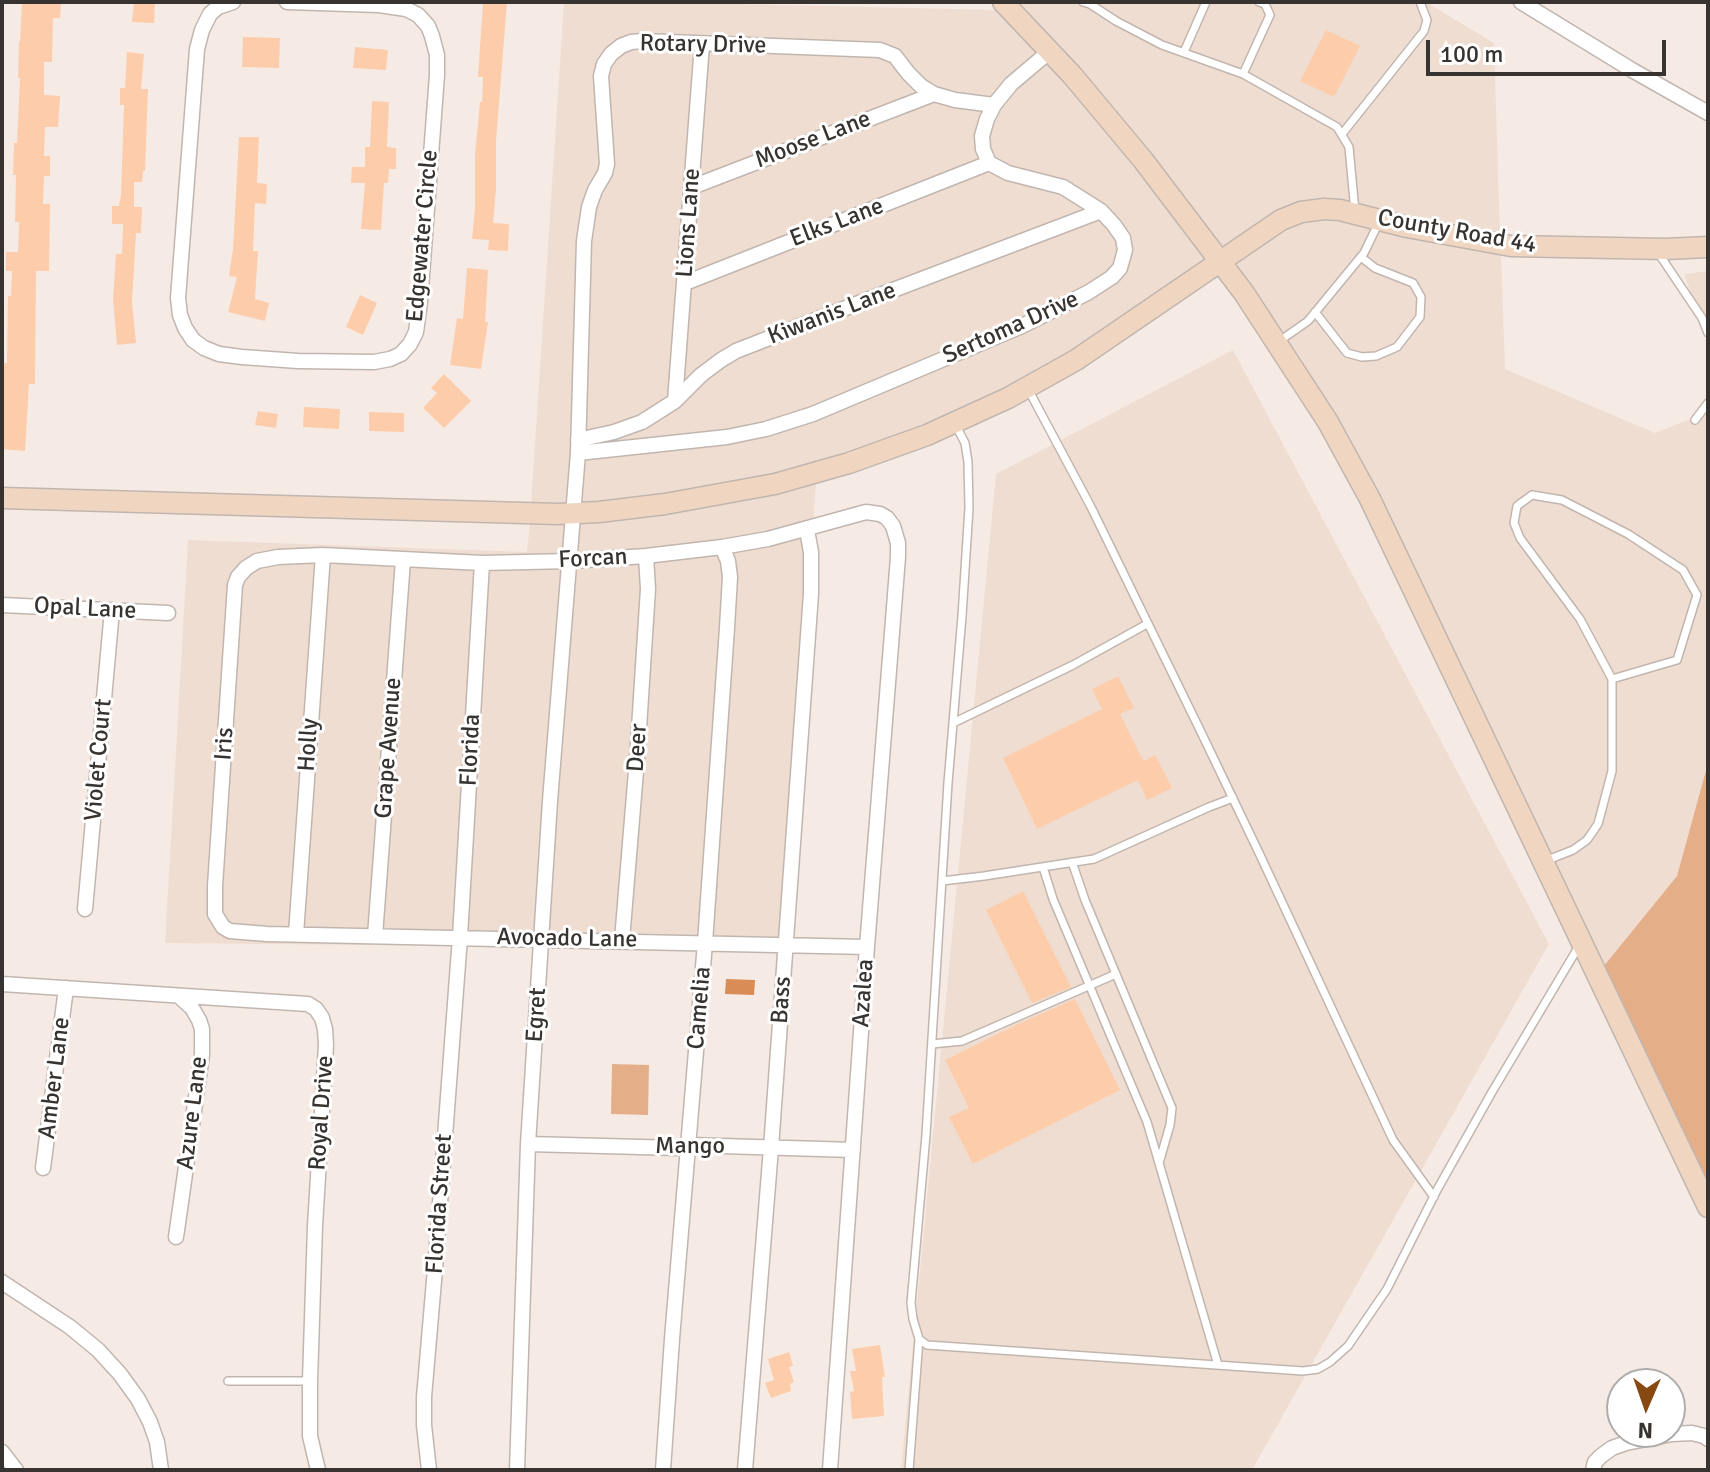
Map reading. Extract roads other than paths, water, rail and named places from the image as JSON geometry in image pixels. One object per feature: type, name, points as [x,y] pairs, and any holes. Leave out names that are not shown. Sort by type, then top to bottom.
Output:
[{"type":"main road","points":[[1010,4],[1124,135],[1220,260],[1328,422],[1370,499],[1708,1207]]},
{"type":"main road","name":"County Road 44","points":[[2,498],[573,513],[665,504],[775,484],[849,463],[927,435],[1076,360],[1220,260],[1281,220],[1301,212],[1324,209],[1356,214],[1511,246],[1708,247]]},
{"type":"street","name":"Edgewater Circle","points":[[233,2],[218,7],[210,14],[197,49],[178,298],[185,328],[193,340],[219,354],[298,361],[374,362],[390,359],[401,354],[416,332],[437,75],[437,55],[432,36],[418,15],[406,9],[379,5],[287,2]]},
{"type":"street","points":[[1521,2],[1708,113]]},
{"type":"street","name":"Rotary Drive","points":[[570,561],[578,447],[584,241],[589,207],[607,164],[601,76],[611,54],[621,46],[643,41],[880,50],[895,56],[915,80],[934,94]]},
{"type":"street","name":"Lions Lane","points":[[675,401],[702,44]]},
{"type":"street","points":[[989,163],[982,136],[994,105],[1011,84],[1050,51]]},
{"type":"street","points":[[934,94],[994,105]]},
{"type":"street","name":"Moose Lane","points":[[692,187],[934,94]]},
{"type":"street","name":"Sertoma Drive","points":[[578,447],[696,441],[766,429],[813,414],[1022,326],[1089,292],[1120,268],[1125,250],[1123,238],[1101,211],[1063,187],[1008,173],[989,163]]},
{"type":"street","name":"Elks Lane","points":[[685,283],[989,163]]},
{"type":"street","name":"Kiwanis Lane","points":[[578,447],[642,422],[675,401],[701,375],[736,351],[1101,211]]},
{"type":"street","name":"Forcan","points":[[294,556],[482,563],[570,561],[722,547],[807,530],[866,512],[887,518]]},
{"type":"street","name":"Azalea","points":[[830,1470],[898,557],[898,543],[887,518]]},
{"type":"street","name":"Bass","points":[[745,1470],[811,594],[811,552],[807,530]]},
{"type":"street","name":"Camelia","points":[[663,1470],[705,943],[730,577],[722,547]]},
{"type":"street","name":"Holly","points":[[296,934],[323,555]]},
{"type":"street","name":"Iris","points":[[267,934],[230,931],[219,923],[215,914],[235,585],[246,568],[257,561],[294,556]]},
{"type":"street","name":"Deer","points":[[622,940],[648,589],[646,556]]},
{"type":"street","name":"Grape Avenue","points":[[375,936],[403,560]]},
{"type":"street","name":"Egret","points":[[517,1470],[528,1144],[550,801],[570,561]]},
{"type":"street","name":"Florida","points":[[460,937],[482,563]]},
{"type":"street","name":"Opal Lane","points":[[2,605],[168,613]]},
{"type":"street","name":"Violet Court","points":[[85,909],[112,610]]},
{"type":"street","name":"Avocado Lane","points":[[267,934],[867,947]]},
{"type":"street","name":"Florida Street","points":[[429,1470],[424,1397],[460,937]]},
{"type":"street","name":"Royal Drive","points":[[2,984],[308,1004],[322,1018],[326,1045],[310,1381],[310,1436],[318,1470]]},
{"type":"street","name":"Amber Lane","points":[[43,1168],[66,988]]},
{"type":"street","name":"Azure Lane","points":[[176,1237],[202,1055],[199,1020],[179,996]]},
{"type":"street","name":"Mango","points":[[528,1144],[853,1150]]},
{"type":"street","points":[[2,1282],[70,1327],[98,1350],[120,1374],[150,1422],[161,1470]]},
{"type":"street","points":[[1593,1470],[1601,1456],[1626,1443],[1692,1433],[1708,1439]]},
{"type":"street","points":[[2,1452],[16,1470]]},
{"type":"lane","points":[[1083,2],[1162,45],[1243,74],[1337,127],[1349,147],[1356,214]]},
{"type":"lane","points":[[1184,52],[1206,2]]},
{"type":"lane","points":[[1243,74],[1270,15],[1265,4],[1259,2]]},
{"type":"lane","points":[[1342,134],[1424,31],[1427,20],[1420,2]]},
{"type":"lane","points":[[1277,343],[1308,321],[1361,257],[1380,220]]},
{"type":"lane","points":[[1656,249],[1702,318],[1708,333]]},
{"type":"lane","points":[[1315,312],[1347,353],[1362,357],[1376,356],[1397,347],[1420,317],[1421,297],[1413,283],[1375,268],[1361,257]]},
{"type":"lane","points":[[1027,387],[1091,507],[1233,798],[1393,1140],[1434,1197]]},
{"type":"lane","points":[[1695,420],[1708,403]]},
{"type":"lane","points":[[909,1470],[919,1339],[911,1303],[926,1135],[969,508],[965,443],[955,422]]},
{"type":"lane","points":[[1543,861],[1573,850],[1587,840],[1598,824],[1612,771],[1612,679],[1580,619],[1520,538],[1514,523],[1517,506],[1532,495],[1562,500],[1628,534],[1683,570],[1697,595],[1677,660],[1612,679]]},
{"type":"lane","points":[[953,723],[1073,665],[1147,624]]},
{"type":"lane","points":[[942,881],[1094,859],[1233,798]]},
{"type":"lane","points":[[1072,862],[1172,1108],[1159,1165]]},
{"type":"lane","points":[[1043,867],[1053,899],[1147,1122],[1218,1365]]},
{"type":"lane","points":[[919,1339],[927,1345],[1303,1371],[1318,1369],[1330,1362],[1348,1346],[1387,1289],[1492,1092],[1582,942]]},
{"type":"lane","points":[[932,1044],[962,1041],[1116,974]]},
{"type":"lane","points":[[228,1381],[310,1381]]}]
